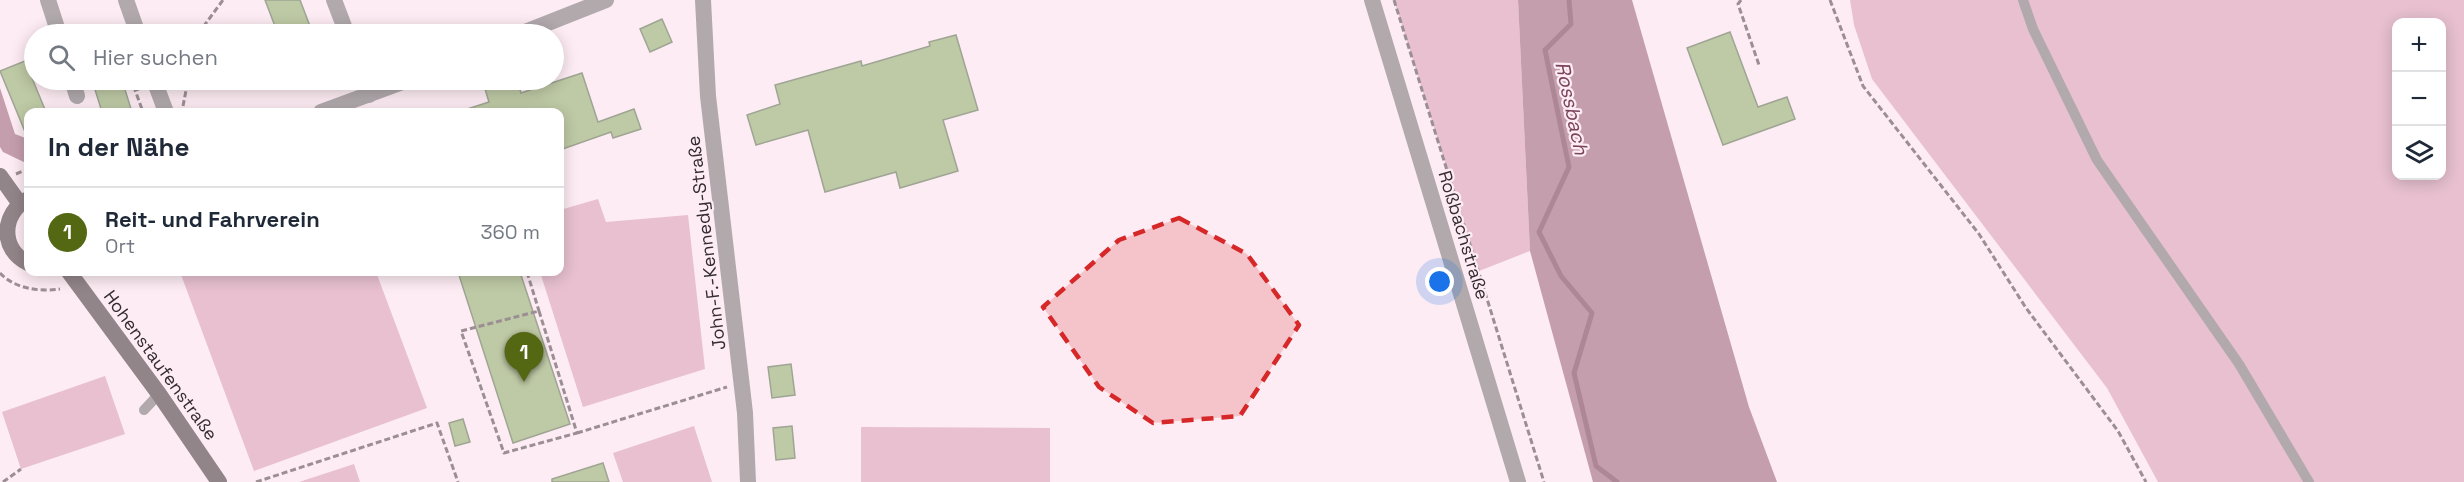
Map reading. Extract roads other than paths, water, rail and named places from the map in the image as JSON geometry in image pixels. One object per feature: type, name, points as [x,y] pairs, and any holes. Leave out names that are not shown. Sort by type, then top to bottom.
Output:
[{"type":"main road","points":[[0,176],[24,201],[12,212],[7,222],[4,246],[24,261]]},
{"type":"main road","name":"Hohenstaufenstraße","points":[[73,276],[159,394],[219,482]]},
{"type":"street","points":[[48,0],[55,24]]},
{"type":"street","points":[[126,0],[134,24]]},
{"type":"street","points":[[334,0],[343,24]]},
{"type":"street","points":[[545,24],[606,0]]},
{"type":"street","name":"John-F.-Kennedy-Straße","points":[[703,0],[708,96],[746,413],[748,482]]},
{"type":"street","name":"Roßbachstraße","points":[[1372,0],[1518,482]]},
{"type":"street","points":[[75,90],[77,96]]},
{"type":"street","points":[[159,90],[169,108]]},
{"type":"street","points":[[328,108],[361,90]]},
{"type":"lane","points":[[2023,0],[2033,28],[2097,160],[2239,364],[2308,482]]},
{"type":"lane","points":[[144,410],[159,394]]},
{"type":"waterway","name":"Rossbach","points":[[1569,0],[1571,24],[1545,50],[1569,167],[1539,232],[1561,276],[1592,313],[1574,373],[1596,466],[1617,482]]},
{"type":"place","name":"Reit- und Fahrverein","points":[[524,382]]}]
